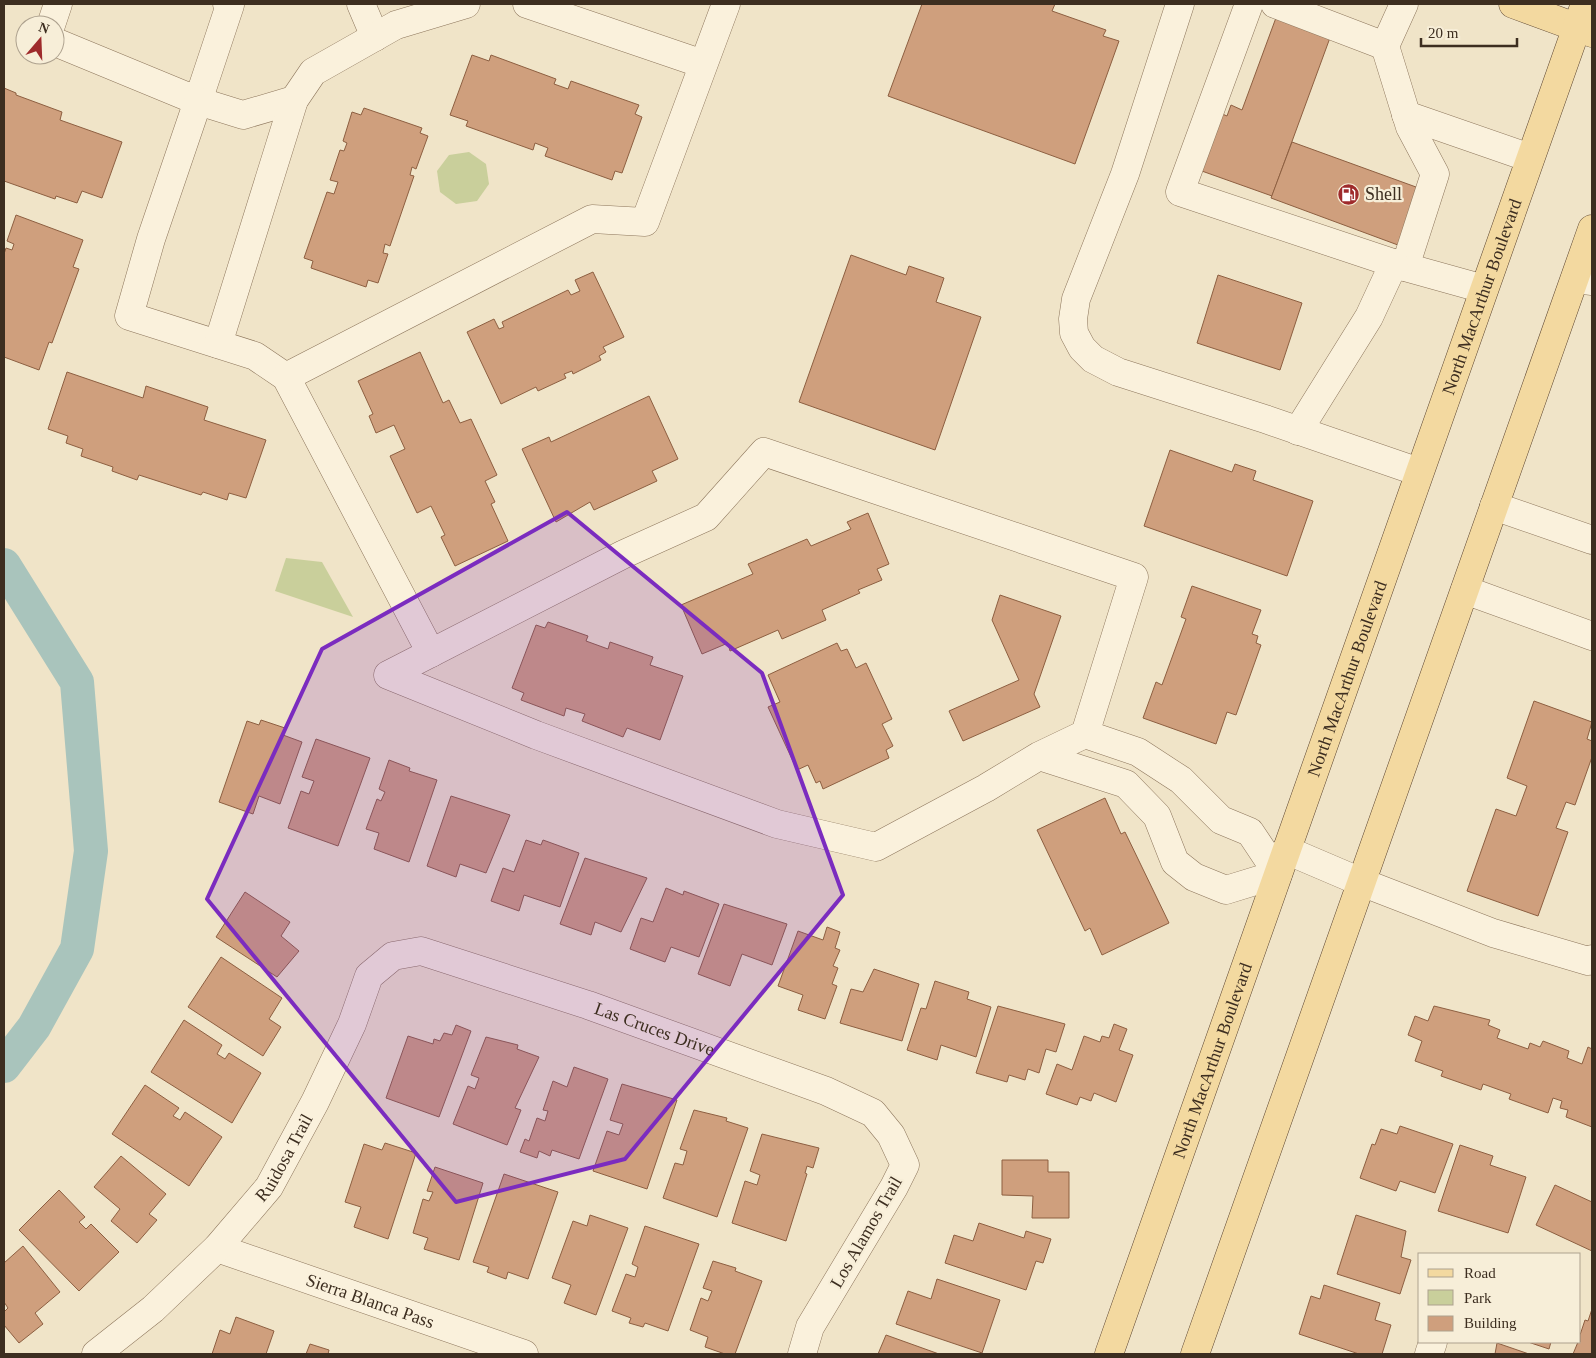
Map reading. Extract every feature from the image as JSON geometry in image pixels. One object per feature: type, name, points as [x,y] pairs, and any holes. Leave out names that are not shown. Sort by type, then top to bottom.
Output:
[{"type":"main road","points":[[1513,4],[1585,21]]},
{"type":"main road","name":"North MacArthur Boulevard","points":[[1109,1354],[1530,158],[1585,21]]},
{"type":"main road","points":[[1195,1354],[1494,506],[1583,280],[1592,229]]},
{"type":"street","points":[[227,4],[230,5],[151,239],[129,316],[255,356],[286,377],[431,653]]},
{"type":"street","points":[[360,4],[375,37]]},
{"type":"street","points":[[218,344],[294,100],[312,72],[396,25],[466,4]]},
{"type":"street","points":[[527,4],[703,64]]},
{"type":"street","points":[[286,377],[592,219],[645,222],[726,4]]},
{"type":"street","points":[[1249,4],[1180,192],[1399,265],[1484,289]]},
{"type":"street","points":[[1275,4],[1384,46]]},
{"type":"street","points":[[1298,431],[1399,265],[1435,174],[1410,127],[1384,46],[1404,4]]},
{"type":"street","points":[[1173,6],[1125,174],[1076,299],[1073,319],[1074,333],[1082,348],[1094,359],[1118,372],[1419,472]]},
{"type":"street","points":[[65,46],[198,101],[243,115],[294,100]]},
{"type":"street","points":[[1406,115],[1530,158]]},
{"type":"street","points":[[1085,734],[1134,577],[764,452],[706,517],[624,554],[388,676],[536,735],[778,824],[876,847],[986,788],[1040,756],[1085,734],[1138,752],[1181,780],[1221,820],[1250,832],[1282,862],[1361,882],[1493,933],[1588,960],[1592,959]]},
{"type":"street","points":[[1494,506],[1592,540]]},
{"type":"street","points":[[1465,590],[1592,636]]},
{"type":"street","points":[[1040,756],[1126,784],[1157,816],[1174,862],[1194,877],[1226,890],[1282,862]]},
{"type":"street","name":"Ruidosa Trail","points":[[96,1354],[153,1309],[216,1248],[269,1187],[315,1102],[344,1042],[369,976],[393,956],[422,951],[432,955]]},
{"type":"street","name":"Las Cruces Drive","points":[[432,955],[597,1009],[826,1091],[873,1113]]},
{"type":"street","name":"Los Alamos Trail","points":[[802,1354],[810,1327],[905,1165],[890,1135],[873,1113]]},
{"type":"street","name":"Sierra Blanca Pass","points":[[216,1248],[524,1354]]},
{"type":"highlighted area","points":[[567,512],[762,673],[843,895],[625,1159],[456,1202],[207,899],[322,649]]},
{"type":"green space","points":[[469,152],[486,164],[489,184],[477,201],[456,204],[440,192],[437,171],[449,155]]},
{"type":"green space","points":[[286,558],[322,562],[353,617],[275,591]]},
{"type":"building","points":[[922,4],[1055,4],[1052,11],[1106,30],[1103,36],[1119,41],[1075,164],[888,96]]},
{"type":"building","points":[[1277,15],[1331,35],[1272,196],[1199,170],[1220,113],[1227,116],[1231,105],[1242,110]]},
{"type":"building","points":[[472,55],[489,61],[491,55],[556,79],[554,84],[568,89],[571,81],[639,105],[635,114],[642,117],[622,173],[615,171],[612,180],[545,156],[548,148],[535,143],[533,150],[466,126],[468,121],[450,115]]},
{"type":"building","points":[[4,88],[16,93],[16,95],[62,112],[60,120],[122,142],[102,198],[82,191],[77,203],[56,196],[55,199],[4,181]]},
{"type":"building","points":[[364,108],[422,128],[420,133],[428,136],[416,169],[412,167],[410,175],[414,176],[390,246],[385,244],[383,253],[388,254],[378,283],[368,280],[366,287],[311,268],[313,261],[304,258],[327,192],[334,194],[338,182],[330,180],[340,150],[344,151],[347,143],[343,141],[352,112],[361,115]]},
{"type":"building","name":"Shell","points":[[1292,142],[1427,191],[1406,248],[1271,198]]},
{"type":"building","points":[[16,215],[83,240],[73,267],[79,269],[52,343],[49,342],[39,370],[4,357],[4,254],[6,248],[12,250],[14,244],[7,241]]},
{"type":"building","points":[[851,255],[906,275],[909,266],[944,278],[936,302],[981,317],[935,450],[799,402]]},
{"type":"building","points":[[593,272],[624,337],[603,347],[606,352],[599,356],[601,360],[573,374],[572,371],[564,374],[566,378],[538,391],[536,387],[501,404],[467,332],[494,319],[499,329],[504,327],[502,322],[568,290],[571,295],[580,291],[575,280]]},
{"type":"building","points":[[1218,275],[1302,303],[1280,370],[1197,343]]},
{"type":"building","points":[[420,352],[443,403],[449,400],[460,423],[471,419],[497,475],[485,481],[495,502],[491,504],[508,541],[455,566],[441,537],[445,535],[431,506],[417,513],[390,456],[405,449],[394,425],[376,433],[369,416],[373,414],[358,381]]},
{"type":"building","points":[[67,372],[143,398],[146,386],[208,407],[204,420],[266,440],[246,498],[229,493],[227,500],[203,492],[201,495],[139,475],[137,480],[112,471],[113,467],[81,456],[83,449],[66,443],[68,436],[48,429]]},
{"type":"building","points":[[649,396],[678,459],[652,471],[657,481],[594,510],[590,502],[556,522],[522,449],[549,437],[551,442]]},
{"type":"building","points":[[1170,450],[1232,472],[1235,464],[1256,471],[1253,480],[1313,501],[1287,576],[1144,526]]},
{"type":"building","points":[[868,513],[889,564],[877,569],[882,580],[858,590],[860,593],[822,610],[826,620],[782,639],[778,630],[730,651],[728,643],[702,654],[681,605],[753,574],[748,564],[807,539],[811,546],[851,529],[847,522]]},
{"type":"building","points":[[1192,586],[1261,610],[1252,634],[1258,636],[1256,643],[1261,645],[1236,715],[1227,712],[1216,744],[1143,718],[1156,682],[1162,685],[1186,619],[1181,617]]},
{"type":"building","points":[[1000,595],[1061,616],[1034,694],[1040,707],[963,741],[949,711],[1019,680],[992,620]]},
{"type":"building","points":[[548,622],[588,636],[586,641],[608,649],[610,642],[653,657],[650,665],[683,676],[660,740],[627,728],[623,737],[582,721],[585,714],[566,708],[564,716],[521,700],[524,693],[512,688],[536,625],[545,628]]},
{"type":"building","points":[[837,643],[841,651],[847,649],[856,668],[866,663],[892,719],[882,724],[893,746],[886,750],[889,758],[823,789],[820,781],[816,783],[808,765],[797,770],[768,707],[780,702],[768,675]]},
{"type":"building","points":[[1534,701],[1592,722],[1587,739],[1592,741],[1592,757],[1575,805],[1566,802],[1556,828],[1568,832],[1538,916],[1467,891],[1496,809],[1516,816],[1527,786],[1507,778]]},
{"type":"building","points":[[261,720],[285,728],[283,735],[302,742],[280,804],[259,796],[253,814],[219,802],[247,721],[259,725]]},
{"type":"building","points":[[316,739],[370,758],[338,846],[288,828],[301,791],[309,794],[314,781],[302,777]]},
{"type":"building","points":[[389,760],[410,768],[409,771],[437,780],[409,862],[374,849],[379,833],[366,829],[377,799],[381,801],[385,792],[379,789]]},
{"type":"building","points":[[451,796],[510,815],[486,873],[460,864],[456,877],[427,866]]},
{"type":"building","points":[[1105,798],[1121,834],[1125,832],[1169,923],[1102,955],[1090,928],[1085,931],[1037,830]]},
{"type":"building","points":[[526,840],[541,845],[543,840],[579,853],[560,907],[524,895],[519,911],[491,901],[503,868],[514,872]]},
{"type":"building","points":[[585,858],[647,878],[621,932],[595,922],[591,935],[560,924]]},
{"type":"building","points":[[666,888],[683,895],[684,891],[719,904],[699,957],[671,947],[665,962],[630,949],[641,918],[653,922]]},
{"type":"building","points":[[245,892],[290,922],[281,936],[299,951],[277,977],[216,937]]},
{"type":"building","points":[[724,904],[787,924],[772,965],[742,954],[730,986],[698,974]]},
{"type":"building","points":[[827,927],[840,932],[835,948],[840,950],[833,966],[838,968],[832,984],[837,986],[825,1019],[798,1010],[803,995],[778,986],[798,931],[823,940]]},
{"type":"building","points":[[221,957],[282,998],[269,1019],[281,1027],[263,1056],[188,1007]]},
{"type":"building","points":[[874,969],[919,984],[902,1041],[840,1023],[851,989],[863,992]]},
{"type":"building","points":[[935,981],[969,992],[967,999],[991,1007],[976,1057],[941,1045],[937,1060],[907,1050],[921,1008],[926,1009]]},
{"type":"building","points":[[998,1006],[1065,1024],[1056,1052],[1046,1049],[1039,1073],[1028,1069],[1025,1080],[1009,1075],[1007,1082],[976,1073]]},
{"type":"building","points":[[1434,1006],[1490,1020],[1488,1025],[1500,1030],[1497,1038],[1528,1049],[1530,1043],[1540,1047],[1543,1041],[1569,1051],[1567,1058],[1582,1064],[1588,1047],[1592,1049],[1592,1127],[1566,1117],[1568,1110],[1560,1108],[1562,1101],[1553,1098],[1548,1113],[1509,1099],[1511,1094],[1483,1084],[1481,1090],[1441,1076],[1443,1071],[1415,1061],[1422,1041],[1408,1035],[1415,1016],[1428,1021]]},
{"type":"building","points":[[184,1020],[222,1045],[217,1054],[225,1059],[229,1053],[261,1073],[232,1123],[151,1072]]},
{"type":"building","points":[[1114,1024],[1127,1029],[1119,1050],[1133,1055],[1116,1102],[1094,1093],[1091,1101],[1080,1097],[1077,1105],[1046,1094],[1057,1064],[1072,1070],[1084,1036],[1100,1042],[1102,1036],[1109,1038]]},
{"type":"building","points":[[456,1025],[471,1031],[439,1117],[386,1098],[408,1036],[433,1044],[434,1039],[440,1041],[444,1033],[452,1035]]},
{"type":"building","points":[[486,1037],[518,1045],[517,1049],[539,1057],[515,1108],[521,1110],[507,1145],[453,1124],[468,1086],[475,1089],[479,1078],[471,1075]]},
{"type":"building","points":[[574,1067],[608,1079],[579,1159],[552,1150],[550,1156],[539,1151],[537,1158],[520,1152],[525,1139],[529,1141],[537,1118],[545,1121],[548,1111],[543,1110],[553,1081],[567,1087]]},
{"type":"building","points":[[622,1084],[677,1100],[647,1189],[593,1171],[607,1131],[619,1135],[623,1124],[610,1120]]},
{"type":"building","points":[[145,1085],[179,1108],[173,1116],[180,1120],[185,1112],[222,1137],[189,1186],[112,1134]]},
{"type":"building","points":[[694,1110],[727,1118],[726,1121],[748,1128],[717,1217],[663,1198],[675,1163],[683,1165],[687,1151],[680,1149]]},
{"type":"building","points":[[1400,1126],[1453,1144],[1435,1193],[1400,1181],[1396,1191],[1360,1178],[1372,1144],[1375,1145],[1381,1129],[1397,1134]]},
{"type":"building","points":[[762,1134],[819,1148],[813,1168],[807,1166],[805,1173],[807,1174],[786,1241],[732,1223],[745,1181],[757,1185],[760,1175],[750,1171]]},
{"type":"building","points":[[385,1143],[416,1153],[388,1239],[354,1227],[361,1207],[345,1202],[364,1144],[382,1150]]},
{"type":"building","points":[[1460,1145],[1493,1156],[1490,1165],[1526,1177],[1508,1233],[1438,1211]]},
{"type":"building","points":[[121,1156],[166,1194],[149,1214],[157,1220],[137,1243],[111,1221],[120,1209],[94,1187]]},
{"type":"building","points":[[1002,1160],[1048,1160],[1048,1172],[1069,1172],[1069,1218],[1032,1218],[1033,1196],[1002,1195]]},
{"type":"building","points":[[435,1167],[483,1183],[459,1260],[424,1249],[428,1238],[413,1233],[423,1199],[429,1201],[433,1192],[427,1191]]},
{"type":"building","points":[[504,1174],[558,1192],[528,1279],[508,1272],[506,1279],[487,1272],[489,1267],[473,1262]]},
{"type":"building","points":[[1555,1185],[1592,1202],[1592,1251],[1536,1225]]},
{"type":"building","points":[[59,1190],[85,1217],[79,1222],[86,1229],[91,1224],[119,1252],[79,1291],[19,1230]]},
{"type":"building","points":[[590,1215],[628,1228],[596,1315],[564,1303],[571,1285],[552,1278],[573,1221],[587,1226]]},
{"type":"building","points":[[1356,1215],[1406,1231],[1401,1257],[1411,1260],[1400,1294],[1337,1274]]},
{"type":"building","points":[[979,1223],[1024,1238],[1026,1231],[1051,1239],[1043,1263],[1036,1261],[1026,1290],[945,1263],[954,1235],[973,1241]]},
{"type":"building","points":[[645,1226],[699,1244],[668,1331],[645,1323],[643,1327],[629,1323],[631,1318],[612,1311],[626,1274],[635,1277],[638,1267],[632,1264]]},
{"type":"building","points":[[23,1246],[60,1292],[35,1313],[43,1324],[19,1343],[4,1325],[4,1312],[8,1308],[4,1302],[4,1263]]},
{"type":"building","points":[[713,1261],[736,1268],[735,1271],[762,1281],[735,1354],[725,1354],[705,1347],[708,1337],[690,1330],[701,1298],[708,1301],[712,1291],[703,1288]]},
{"type":"building","points":[[937,1279],[1000,1300],[982,1353],[896,1324],[908,1291],[931,1299]]},
{"type":"building","points":[[1324,1285],[1380,1303],[1375,1320],[1391,1325],[1382,1354],[1359,1354],[1299,1334],[1311,1296],[1320,1299]]},
{"type":"building","points":[[1592,1309],[1592,1354],[1573,1354],[1578,1343],[1581,1343],[1581,1332],[1585,1320],[1588,1321]]},
{"type":"building","points":[[236,1317],[274,1331],[266,1354],[212,1354],[220,1330],[230,1334]]},
{"type":"building","points":[[886,1335],[939,1354],[878,1354]]},
{"type":"building","points":[[1497,1343],[1529,1354],[1495,1354]]},
{"type":"building","points":[[1531,1343],[1551,1343],[1549,1349]]},
{"type":"building","points":[[310,1344],[329,1350],[328,1354],[306,1354]]},
{"type":"waterway","points":[[4,565],[77,682],[91,851],[77,949],[34,1027],[4,1066]]},
{"type":"place","name":"Shell","points":[[1349,194]]}]
